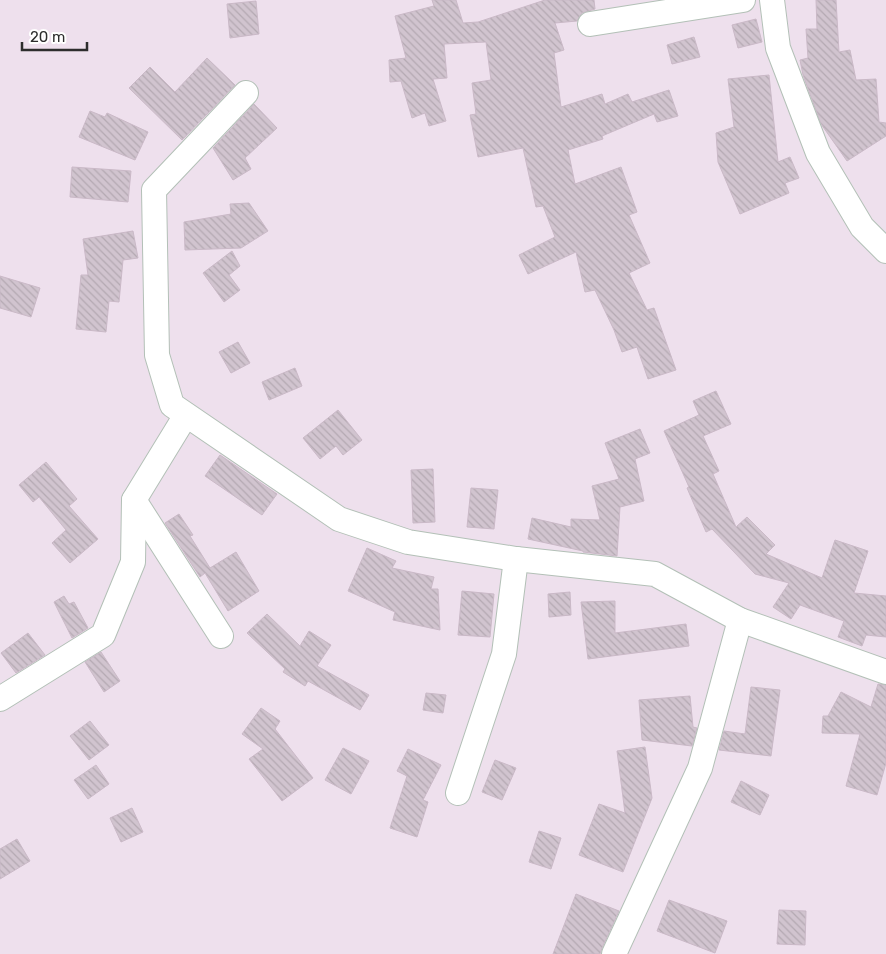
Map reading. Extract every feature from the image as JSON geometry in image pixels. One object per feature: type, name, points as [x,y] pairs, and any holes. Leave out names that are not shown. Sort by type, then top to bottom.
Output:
[{"type":"street","points":[[590,24],[743,0]]},
{"type":"street","points":[[772,0],[778,48],[818,153],[862,227],[886,252]]},
{"type":"street","points":[[246,93],[154,190],[157,355],[172,405],[339,519],[408,542],[516,558],[655,574],[740,620],[886,672]]},
{"type":"street","points":[[0,698],[103,634],[133,562],[134,500],[186,415]]},
{"type":"street","points":[[134,500],[221,636]]},
{"type":"street","points":[[458,793],[504,654],[516,558]]},
{"type":"street","points":[[614,954],[700,768],[740,620]]},
{"type":"building","points":[[432,0],[456,0],[463,23],[478,22],[545,0],[594,0],[595,9],[582,13],[577,21],[555,23],[564,50],[554,53],[561,107],[602,94],[605,104],[628,94],[632,102],[669,90],[678,116],[657,122],[654,114],[602,136],[603,139],[568,150],[575,184],[621,167],[637,212],[629,215],[650,263],[629,273],[647,310],[654,308],[676,370],[648,379],[637,347],[622,352],[595,290],[585,292],[576,252],[528,274],[519,255],[555,237],[543,206],[536,207],[523,148],[478,157],[470,115],[476,114],[472,83],[491,80],[486,42],[444,44],[447,78],[433,79],[446,121],[429,126],[425,113],[412,118],[401,81],[390,82],[389,60],[406,58],[395,16],[434,6]]},
{"type":"building","points":[[816,0],[836,0],[839,52],[850,50],[856,80],[876,79],[879,122],[886,123],[886,136],[847,161],[821,124],[803,75],[800,60],[808,58],[806,29],[817,29]]},
{"type":"building","points":[[256,1],[259,34],[230,38],[227,4]]},
{"type":"building","points":[[756,19],[762,42],[738,48],[732,25]]},
{"type":"building","points":[[694,37],[700,57],[672,64],[667,45]]},
{"type":"building","points":[[207,58],[235,85],[182,140],[129,88],[150,67],[175,92]]},
{"type":"building","points":[[769,75],[778,162],[790,157],[799,178],[785,183],[789,193],[740,214],[718,162],[716,133],[734,127],[728,79]]},
{"type":"building","points":[[254,104],[277,128],[245,158],[251,169],[233,180],[213,148]]},
{"type":"building","points":[[90,111],[105,117],[107,113],[148,132],[135,160],[79,137]]},
{"type":"building","points":[[72,167],[131,171],[128,202],[70,197]]},
{"type":"building","points":[[249,203],[268,231],[241,248],[185,250],[184,222],[231,214],[230,204]]},
{"type":"building","points":[[133,231],[138,258],[123,260],[119,302],[109,301],[106,332],[76,329],[81,275],[88,275],[83,239]]},
{"type":"building","points":[[232,251],[240,266],[229,275],[240,290],[224,302],[203,273]]},
{"type":"building","points":[[0,276],[40,288],[31,317],[0,308]]},
{"type":"building","points":[[238,342],[250,363],[231,373],[219,352]]},
{"type":"building","points":[[295,368],[302,386],[269,400],[262,382]]},
{"type":"building","points":[[716,391],[731,424],[703,436],[719,471],[713,474],[736,527],[747,517],[775,545],[766,554],[822,578],[835,540],[868,551],[854,593],[886,596],[886,637],[866,635],[862,646],[838,637],[844,621],[800,605],[791,619],[773,607],[789,583],[755,574],[712,529],[706,532],[687,488],[689,487],[664,431],[699,415],[693,401]]},
{"type":"building","points":[[338,410],[362,440],[343,455],[336,446],[320,459],[303,438]]},
{"type":"building","points":[[640,429],[650,453],[635,459],[644,501],[620,507],[617,556],[583,552],[528,539],[532,518],[571,527],[571,519],[600,520],[592,486],[619,479],[605,443]]},
{"type":"building","points":[[220,455],[277,494],[262,515],[205,476]]},
{"type":"building","points":[[46,462],[77,499],[69,506],[98,539],[70,563],[52,543],[66,530],[39,497],[33,502],[19,485]]},
{"type":"building","points":[[433,469],[435,522],[413,523],[411,470]]},
{"type":"building","points":[[471,488],[498,490],[494,529],[467,527]]},
{"type":"building","points":[[179,514],[193,535],[190,536],[210,568],[236,552],[259,591],[228,611],[205,573],[200,577],[165,523]]},
{"type":"building","points":[[367,548],[396,561],[392,568],[434,577],[431,589],[438,589],[440,630],[393,620],[395,612],[348,591]]},
{"type":"building","points":[[462,591],[494,594],[490,637],[458,635]]},
{"type":"building","points":[[570,592],[571,615],[549,617],[548,594]]},
{"type":"building","points":[[64,596],[69,604],[74,602],[88,628],[72,638],[54,602]]},
{"type":"building","points":[[615,601],[615,633],[686,624],[689,646],[588,659],[581,602]]},
{"type":"building","points":[[267,614],[300,646],[309,631],[331,645],[317,666],[369,695],[360,710],[308,681],[305,686],[283,672],[285,669],[247,633]]},
{"type":"building","points":[[28,633],[45,655],[16,673],[1,653]]},
{"type":"building","points":[[101,652],[120,681],[104,692],[85,662]]},
{"type":"building","points":[[878,684],[886,685],[886,763],[877,795],[846,786],[860,734],[822,733],[823,716],[828,716],[841,692],[871,707]]},
{"type":"building","points":[[751,687],[780,690],[771,756],[719,750],[724,731],[745,734]]},
{"type":"building","points":[[426,693],[446,695],[443,713],[423,710]]},
{"type":"building","points":[[690,696],[693,727],[697,728],[692,746],[642,740],[639,700]]},
{"type":"building","points":[[261,708],[280,721],[275,729],[313,778],[282,801],[249,759],[263,749],[242,734]]},
{"type":"building","points":[[90,721],[109,745],[89,760],[70,736]]},
{"type":"building","points":[[645,747],[652,798],[623,872],[579,855],[599,804],[625,813],[617,751]]},
{"type":"building","points":[[343,748],[369,761],[351,794],[325,780]]},
{"type":"building","points":[[408,749],[441,765],[423,800],[428,802],[417,837],[390,828],[407,776],[397,771]]},
{"type":"building","points":[[495,760],[516,768],[502,800],[482,792]]},
{"type":"building","points":[[96,765],[109,784],[88,799],[74,780]]},
{"type":"building","points":[[741,781],[769,795],[760,815],[731,802]]},
{"type":"building","points":[[132,808],[143,832],[121,842],[110,818]]},
{"type":"building","points":[[539,831],[561,838],[551,869],[529,862]]},
{"type":"building","points":[[17,839],[30,861],[0,879],[0,849]]},
{"type":"building","points":[[576,894],[619,911],[600,954],[553,954]]},
{"type":"building","points":[[669,900],[727,921],[715,953],[657,931]]},
{"type":"building","points":[[779,910],[806,911],[805,945],[777,944]]}]
